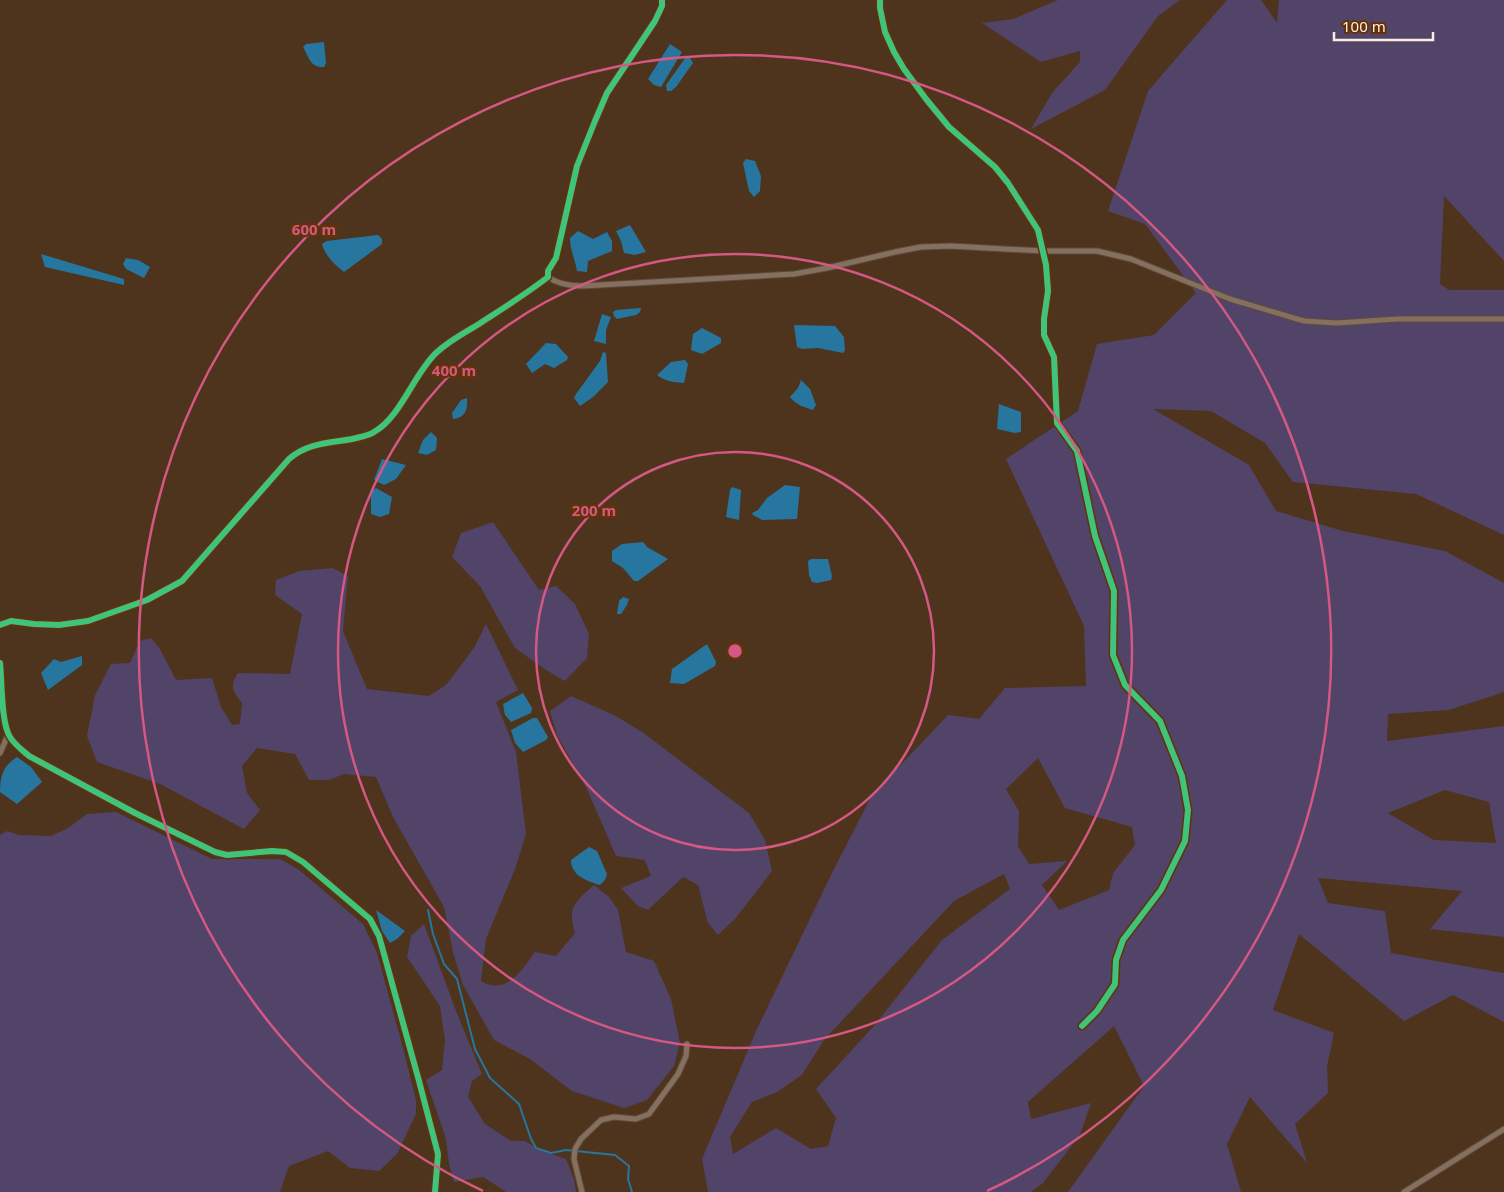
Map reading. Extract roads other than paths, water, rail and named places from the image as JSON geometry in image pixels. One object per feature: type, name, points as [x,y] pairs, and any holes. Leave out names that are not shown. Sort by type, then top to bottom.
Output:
[{"type":"street","points":[[548,277],[548,271],[556,258],[577,166],[595,120],[607,93],[655,21],[662,6],[662,0]]},
{"type":"street","points":[[880,0],[885,32],[904,69],[949,127],[995,167],[1008,183],[1038,230],[1043,251],[1048,291],[1044,335],[1054,357],[1057,423],[1077,452],[1095,536],[1114,591],[1113,655],[1125,685],[1160,722],[1182,776],[1188,810],[1185,841],[1161,890],[1123,940],[1116,960],[1115,984],[1097,1011],[1082,1026]]},
{"type":"street","points":[[548,277],[570,286],[582,286],[794,274],[921,247],[951,246],[1043,251],[1097,251],[1131,258],[1230,299],[1304,321],[1337,323],[1397,319],[1504,319]]},
{"type":"street","points":[[0,625],[11,621],[58,625],[88,620],[147,600],[182,581],[288,459],[298,450],[311,445],[364,436],[374,432],[392,416],[427,363],[438,351],[454,338],[528,293],[548,277]]},
{"type":"street","points":[[0,663],[8,735],[29,756],[47,767],[215,852],[227,855],[244,855],[272,851],[286,852],[303,862],[370,920],[379,936],[438,1154],[435,1192]]},
{"type":"street","points":[[0,753],[8,735]]},
{"type":"street","points":[[582,1192],[574,1159],[575,1149],[581,1139],[601,1120],[614,1117],[636,1119],[649,1114],[678,1074],[686,1056],[687,1044]]},
{"type":"street","points":[[1404,1192],[1410,1190],[1504,1129]]},
{"type":"water","points":[[324,42],[326,63],[324,67],[319,67],[310,61],[303,47],[306,44]]},
{"type":"water","points":[[670,44],[682,52],[661,87],[654,85],[648,79]]},
{"type":"water","points":[[686,57],[690,58],[693,63],[676,87],[671,91],[667,91],[666,85]]},
{"type":"water","points":[[746,159],[755,161],[761,176],[760,191],[754,197],[749,191],[743,163]]},
{"type":"water","points":[[630,225],[646,252],[635,255],[624,253],[616,231]]},
{"type":"water","points":[[578,231],[593,239],[607,232],[612,241],[612,251],[588,261],[587,272],[577,271],[571,247],[570,238]]},
{"type":"water","points":[[378,235],[382,239],[382,244],[344,272],[330,260],[322,244],[327,241]]},
{"type":"water","points":[[41,254],[124,279],[124,285],[45,267]]},
{"type":"water","points":[[126,258],[138,260],[150,267],[144,278],[126,269],[123,264]]},
{"type":"water","points":[[641,308],[640,312],[636,315],[617,319],[613,312],[616,310]]},
{"type":"water","points":[[602,314],[611,317],[606,330],[606,344],[594,341]]},
{"type":"water","points":[[794,325],[835,326],[844,337],[845,350],[843,353],[818,348],[802,349],[797,347]]},
{"type":"water","points":[[702,328],[721,338],[721,343],[702,354],[691,350],[693,334]]},
{"type":"water","points":[[546,343],[556,344],[568,357],[567,360],[554,368],[545,364],[532,373],[526,364]]},
{"type":"water","points":[[603,352],[606,353],[608,382],[593,397],[580,406],[574,398],[600,361]]},
{"type":"water","points":[[685,360],[688,364],[684,383],[673,382],[657,375],[671,362]]},
{"type":"water","points":[[801,380],[810,389],[816,405],[813,410],[803,407],[790,397],[798,388]]},
{"type":"water","points":[[467,398],[465,413],[453,419],[452,413],[461,400]]},
{"type":"water","points":[[999,404],[1021,412],[1021,432],[1015,433],[997,429]]},
{"type":"water","points":[[431,432],[437,438],[436,450],[427,455],[418,453],[423,440]]},
{"type":"water","points":[[382,459],[406,465],[396,479],[384,485],[374,480]]},
{"type":"water","points":[[785,485],[800,487],[797,519],[762,520],[753,515],[752,513],[758,510],[767,498]]},
{"type":"water","points":[[732,487],[741,490],[739,520],[726,517]]},
{"type":"water","points":[[376,488],[392,497],[389,514],[380,517],[371,514],[371,491]]},
{"type":"water","points":[[643,542],[647,547],[668,559],[638,581],[634,581],[623,568],[612,561],[612,551],[622,544]]},
{"type":"water","points":[[811,559],[828,559],[832,576],[831,580],[817,583],[812,582],[809,575],[808,561]]},
{"type":"water","points":[[623,597],[629,599],[627,605],[621,614],[617,614],[619,601]]},
{"type":"water","points":[[707,644],[716,662],[715,666],[684,684],[670,683],[672,669]]},
{"type":"water","points":[[82,656],[82,665],[48,690],[41,673],[54,659],[61,662]]},
{"type":"water","points":[[523,693],[532,708],[531,713],[511,722],[505,715],[503,704]]},
{"type":"water","points":[[533,718],[537,718],[548,737],[546,740],[523,752],[515,743],[511,730]]},
{"type":"water","points":[[17,757],[31,767],[42,782],[17,804],[0,792],[3,772],[8,764]]},
{"type":"water","points":[[589,847],[597,851],[607,874],[605,880],[600,885],[581,877],[572,866],[571,860]]},
{"type":"water","points":[[376,910],[405,931],[390,943],[382,931]]},
{"type":"waterway","points":[[428,910],[433,934],[444,964],[457,979],[475,1049],[490,1078],[519,1104],[536,1148],[551,1153],[566,1150],[615,1155],[629,1166],[628,1179],[632,1192]]}]
